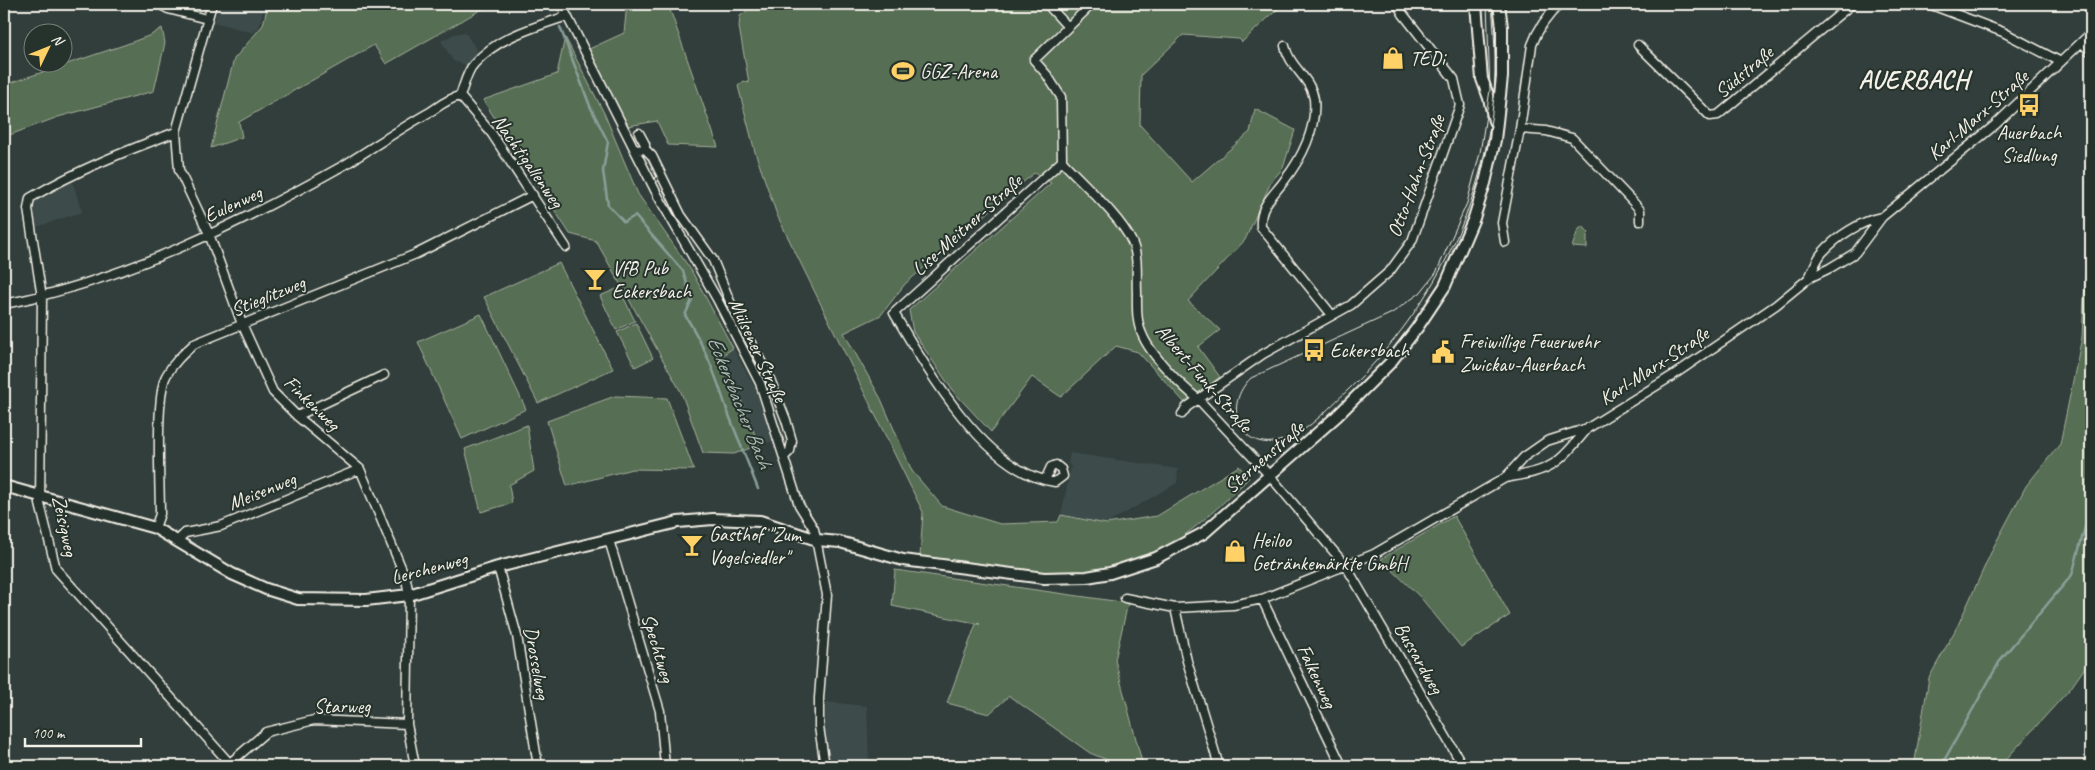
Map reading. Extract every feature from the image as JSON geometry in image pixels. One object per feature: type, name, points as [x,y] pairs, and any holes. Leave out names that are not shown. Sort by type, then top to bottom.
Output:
[{"type":"street","points":[[159,4],[168,9],[207,20]]},
{"type":"street","name":"Finkenweg","points":[[212,4],[176,132],[179,170],[209,234],[242,324],[273,392],[360,469],[406,579],[409,595],[407,724],[415,766]]},
{"type":"street","name":"Mülsener Straße","points":[[561,4],[658,196],[717,298],[760,383],[799,505],[814,529],[818,557],[827,594],[819,698],[819,728],[825,766]]},
{"type":"street","points":[[1047,4],[1068,27]]},
{"type":"street","points":[[1062,161],[1061,97],[1048,75],[1034,60],[1092,4]]},
{"type":"street","name":"Otto-Hahn-Straße","points":[[1182,414],[1187,407],[1200,400],[1263,354],[1351,305],[1390,271],[1412,240],[1460,105],[1454,79],[1397,4]]},
{"type":"street","name":"Sternenstraße","points":[[1476,4],[1482,79],[1492,112],[1495,140]]},
{"type":"street","name":"Sternenstraße","points":[[817,540],[840,542],[903,560],[1044,578],[1087,577],[1110,573],[1156,558],[1204,533],[1330,422],[1390,363],[1445,286],[1474,218],[1495,140],[1502,77],[1500,4]]},
{"type":"street","points":[[1505,242],[1502,223],[1520,128],[1532,45],[1536,33],[1548,16],[1560,4]]},
{"type":"street","name":"Südstraße","points":[[1638,45],[1710,116],[1718,115],[1852,4]]},
{"type":"street","points":[[1929,4],[2003,32],[2061,62]]},
{"type":"street","points":[[460,96],[473,64],[494,47],[518,34],[567,16]]},
{"type":"street","name":"Karl-Marx-Straße","points":[[1125,598],[1175,608],[1233,605],[1262,599],[1374,554],[1505,478],[1524,456],[1547,442],[1588,428],[1672,376],[1776,305],[1809,278],[1855,253],[1882,217],[1995,125],[2082,44],[2091,33]]},
{"type":"street","points":[[2082,44],[2091,52]]},
{"type":"street","points":[[1285,46],[1287,57],[1310,86],[1314,97],[1315,118],[1295,165],[1264,204],[1260,216],[1261,227],[1332,315]]},
{"type":"street","name":"Nachtigallenweg","points":[[460,96],[492,134],[566,247]]},
{"type":"street","name":"Eulenweg","points":[[4,304],[42,297],[127,268],[209,234],[271,205],[347,163],[430,111],[460,96]]},
{"type":"street","points":[[1520,128],[1546,130],[1572,138],[1640,210],[1640,221]]},
{"type":"street","name":"Zeisigweg","points":[[176,132],[100,160],[71,174],[30,198],[28,209],[42,297],[40,504],[56,568],[231,765]]},
{"type":"street","points":[[639,133],[645,144],[645,149],[658,165],[664,185],[681,215],[713,260],[736,316],[760,357],[786,420],[792,441],[790,451],[784,457]]},
{"type":"street","points":[[635,150],[645,149]]},
{"type":"street","name":"Lise-Meitner-Straße","points":[[1045,480],[1016,467],[970,427],[929,372],[894,313],[1062,161]]},
{"type":"street","name":"Albert-Funk-Straße","points":[[1062,161],[1116,220],[1132,243],[1136,258],[1138,318],[1142,334],[1150,347],[1189,392],[1200,400],[1270,476],[1346,566]]},
{"type":"street","name":"Stieglitzweg","points":[[155,528],[160,514],[161,399],[165,377],[180,356],[194,344],[416,254],[533,195]]},
{"type":"street","name":"Karl-Marx-Straße","points":[[1809,278],[1821,254],[1840,238],[1872,219],[1882,217]]},
{"type":"street","points":[[298,416],[384,376]]},
{"type":"street","name":"Karl-Marx-Straße","points":[[1505,478],[1531,474],[1552,467],[1588,428]]},
{"type":"street","name":"Meisenweg","points":[[177,541],[185,533],[221,526],[360,469]]},
{"type":"street","name":"Lerchenweg","points":[[4,486],[155,528],[232,574],[266,590],[298,599],[366,600],[409,595],[498,567],[678,522],[713,519],[760,521],[817,540]]},
{"type":"street","name":"Spechtweg","points":[[609,540],[660,711],[666,766]]},
{"type":"street","name":"Bussardweg","points":[[1346,566],[1463,766]]},
{"type":"street","name":"Drosselweg","points":[[498,567],[517,636],[538,766]]},
{"type":"street","name":"Falkenweg","points":[[1262,599],[1342,766]]},
{"type":"street","points":[[1175,608],[1187,660],[1219,766]]},
{"type":"street","name":"Starweg","points":[[231,765],[266,732],[314,720],[407,724]]},
{"type":"shaded area","points":[[220,4],[265,4],[259,27],[253,33],[214,22]]},
{"type":"shaded area","points":[[465,32],[478,52],[469,66],[453,61],[441,41],[454,34]]},
{"type":"shaded area","points":[[71,177],[82,212],[36,227],[31,207],[34,198]]},
{"type":"shaded area","points":[[733,348],[755,388],[773,441],[759,445],[723,354]]},
{"type":"shaded area","points":[[1070,453],[1178,469],[1177,483],[1106,524],[1061,515],[1071,467],[1068,463]]},
{"type":"shaded area","points":[[826,702],[867,706],[869,766],[831,766],[825,737]]},
{"type":"green space","points":[[268,4],[491,4],[386,64],[374,45],[239,122],[242,137],[211,148],[234,59],[263,25]]},
{"type":"green space","points":[[627,4],[668,4],[718,147],[668,145],[657,121],[628,126],[589,49],[624,33]]},
{"type":"green space","points":[[755,4],[1283,4],[1242,42],[1239,39],[1183,35],[1141,75],[1140,125],[1192,182],[1250,132],[1255,109],[1295,130],[1283,168],[1271,182],[1245,240],[1188,301],[1220,330],[1198,347],[1220,377],[1185,403],[1138,352],[1116,346],[1061,397],[1032,377],[991,432],[953,391],[913,332],[909,310],[1051,183],[1034,173],[905,284],[881,315],[844,333],[881,399],[912,471],[942,506],[1000,524],[1058,522],[1061,515],[1106,524],[1157,516],[1239,466],[1249,478],[1229,498],[1178,540],[1154,554],[1110,568],[1084,573],[1024,572],[920,557],[923,512],[777,215],[755,152],[738,86],[744,81],[749,83],[739,27],[740,16]]},
{"type":"green space","points":[[162,28],[165,43],[154,91],[58,117],[4,137],[4,85],[43,72],[72,72],[72,62],[151,35]]},
{"type":"green space","points":[[565,37],[604,113],[638,194],[691,270],[733,348],[723,355],[759,445],[734,454],[703,453],[681,392],[596,241],[570,234],[483,100],[557,74]]},
{"type":"green space","points":[[2091,218],[2091,659],[2070,689],[2000,766],[1914,766],[1929,678],[1958,625],[1994,546],[2026,486],[2060,444],[2082,337],[2088,221]]},
{"type":"green space","points":[[1583,226],[1589,233],[1587,235],[1587,248],[1572,247],[1578,230]]},
{"type":"green space","points":[[559,263],[613,369],[538,403],[484,297]]},
{"type":"green space","points":[[619,288],[635,321],[616,330],[600,296]]},
{"type":"green space","points":[[481,314],[526,409],[462,439],[418,342]]},
{"type":"green space","points":[[636,323],[653,358],[635,367],[617,332]]},
{"type":"green space","points":[[615,396],[667,398],[694,470],[632,469],[567,486],[547,421]]},
{"type":"green space","points":[[527,425],[534,471],[509,485],[512,503],[481,512],[465,449]]},
{"type":"green space","points":[[1454,516],[1510,615],[1461,647],[1421,598],[1381,559]]},
{"type":"green space","points":[[895,570],[1128,603],[1115,660],[1142,762],[1122,766],[1090,753],[1009,696],[989,714],[947,703],[976,624],[980,624],[892,606]]},
{"type":"waterway","name":"Eckersbacher Bach","points":[[560,27],[590,106],[608,142],[603,171],[608,205],[624,222],[635,216],[683,271],[692,300],[685,315],[709,361],[758,489]]},
{"type":"waterway","points":[[1941,766],[2001,659],[2072,575],[2091,505]]},
{"type":"tram line","points":[[1487,4],[1490,90],[1480,153],[1467,203],[1436,273],[1420,293],[1392,313],[1251,378],[1242,389],[1237,412],[1239,423],[1245,433],[1254,439],[1265,442],[1289,438],[1307,427],[1348,390],[1376,361],[1401,330],[1424,298],[1444,264],[1474,191],[1485,153],[1495,86],[1492,4]]},
{"type":"place","name":"TEDi","points":[[1393,58]]},
{"type":"place","name":"GGZ-Arena","points":[[903,71]]},
{"type":"place","name":"Auerbach Siedlung","points":[[2029,105]]},
{"type":"place","name":"VfB Pub Eckersbach","points":[[595,279]]},
{"type":"place","name":"Eckersbach","points":[[1314,350]]},
{"type":"place","name":"Freiwillige Feuerwehr Zwickau-Auerbach","points":[[1443,352]]},
{"type":"place","name":"Gasthof \"Zum Vogelsiedler\"","points":[[692,545]]},
{"type":"place","name":"Heiloo Getränkemärkte GmbH","points":[[1235,551]]},
{"type":"district","name":"AUERBACH","points":[[1914,80]]}]
